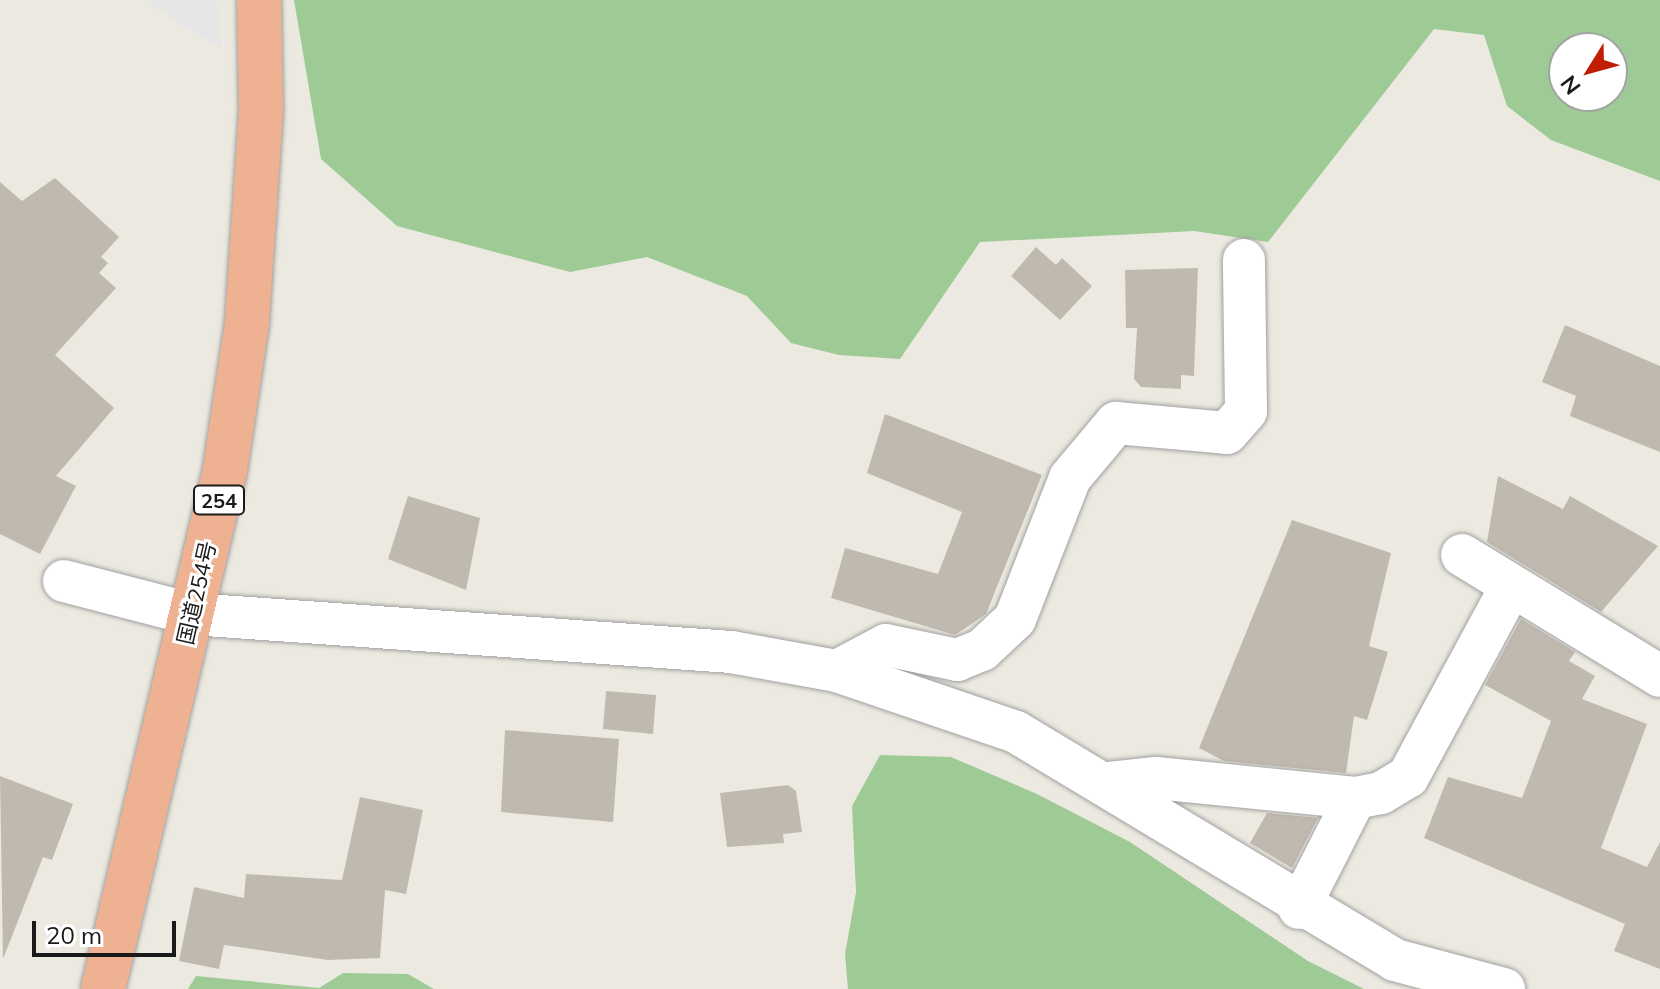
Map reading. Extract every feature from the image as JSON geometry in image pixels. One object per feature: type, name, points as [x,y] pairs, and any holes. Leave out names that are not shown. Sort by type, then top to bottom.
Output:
[{"type":"highway","name":"国道254号","points":[[103,989],[225,470],[247,322],[261,111],[259,0]]},
{"type":"street","points":[[837,671],[886,645],[957,660],[982,650],[1015,619],[1070,478],[1116,423],[1227,433],[1246,411],[1244,260]]},
{"type":"street","points":[[1462,555],[1509,590],[1586,627],[1660,676]]},
{"type":"street","points":[[64,581],[192,614],[731,652],[837,671],[1016,732],[1109,783],[1299,908],[1395,960],[1504,989]]},
{"type":"street","points":[[1109,783],[1156,778],[1355,798],[1408,777],[1509,590]]},
{"type":"street","points":[[1299,908],[1355,798]]},
{"type":"green space","points":[[294,0],[1660,0],[1660,181],[1551,140],[1507,106],[1484,35],[1434,29],[1268,242],[1194,231],[980,242],[900,359],[839,355],[791,343],[747,296],[647,257],[570,272],[397,226],[321,159]]},
{"type":"green space","points":[[880,755],[951,757],[1037,794],[1130,842],[1308,961],[1364,989],[848,989],[845,954],[856,892],[852,806]]},
{"type":"green space","points":[[343,973],[408,974],[434,989],[188,989],[196,976],[319,988]]},
{"type":"shaded area","points":[[146,0],[216,0],[222,48],[184,27]]},
{"type":"building","points":[[55,178],[119,237],[101,257],[108,263],[99,273],[116,288],[55,355],[114,408],[56,476],[76,486],[40,554],[0,534],[0,182],[22,201]]},
{"type":"building","points":[[1036,247],[1056,265],[1062,258],[1092,286],[1060,320],[1011,276]]},
{"type":"building","points":[[1198,268],[1194,376],[1181,375],[1181,389],[1141,387],[1134,379],[1137,328],[1126,328],[1125,270]]},
{"type":"building","points":[[1565,325],[1660,366],[1660,452],[1570,416],[1576,396],[1542,382]]},
{"type":"building","points":[[885,414],[1042,475],[986,614],[955,635],[831,598],[845,548],[938,574],[962,512],[867,473]]},
{"type":"building","points":[[1498,476],[1563,509],[1570,496],[1658,546],[1601,612],[1487,542]]},
{"type":"building","points":[[408,496],[480,518],[466,590],[388,559]]},
{"type":"building","points":[[1292,520],[1391,553],[1369,646],[1388,652],[1367,720],[1354,716],[1346,773],[1224,761],[1199,748]]},
{"type":"building","points":[[1521,619],[1575,652],[1569,661],[1595,676],[1582,699],[1647,724],[1601,848],[1647,867],[1660,842],[1660,969],[1614,951],[1625,924],[1424,838],[1448,777],[1522,798],[1551,721],[1485,685]]},
{"type":"building","points":[[606,691],[656,695],[653,734],[603,729]]},
{"type":"building","points":[[505,730],[619,739],[613,822],[501,812]]},
{"type":"building","points":[[0,776],[73,804],[52,860],[43,857],[3,959]]},
{"type":"building","points":[[788,785],[796,791],[802,832],[783,834],[784,843],[727,847],[720,793]]},
{"type":"building","points":[[360,797],[423,810],[406,894],[385,890],[380,958],[328,960],[224,945],[219,969],[179,961],[194,887],[244,898],[246,874],[342,880]]},
{"type":"building","points":[[1267,813],[1318,818],[1292,868],[1250,843]]}]
